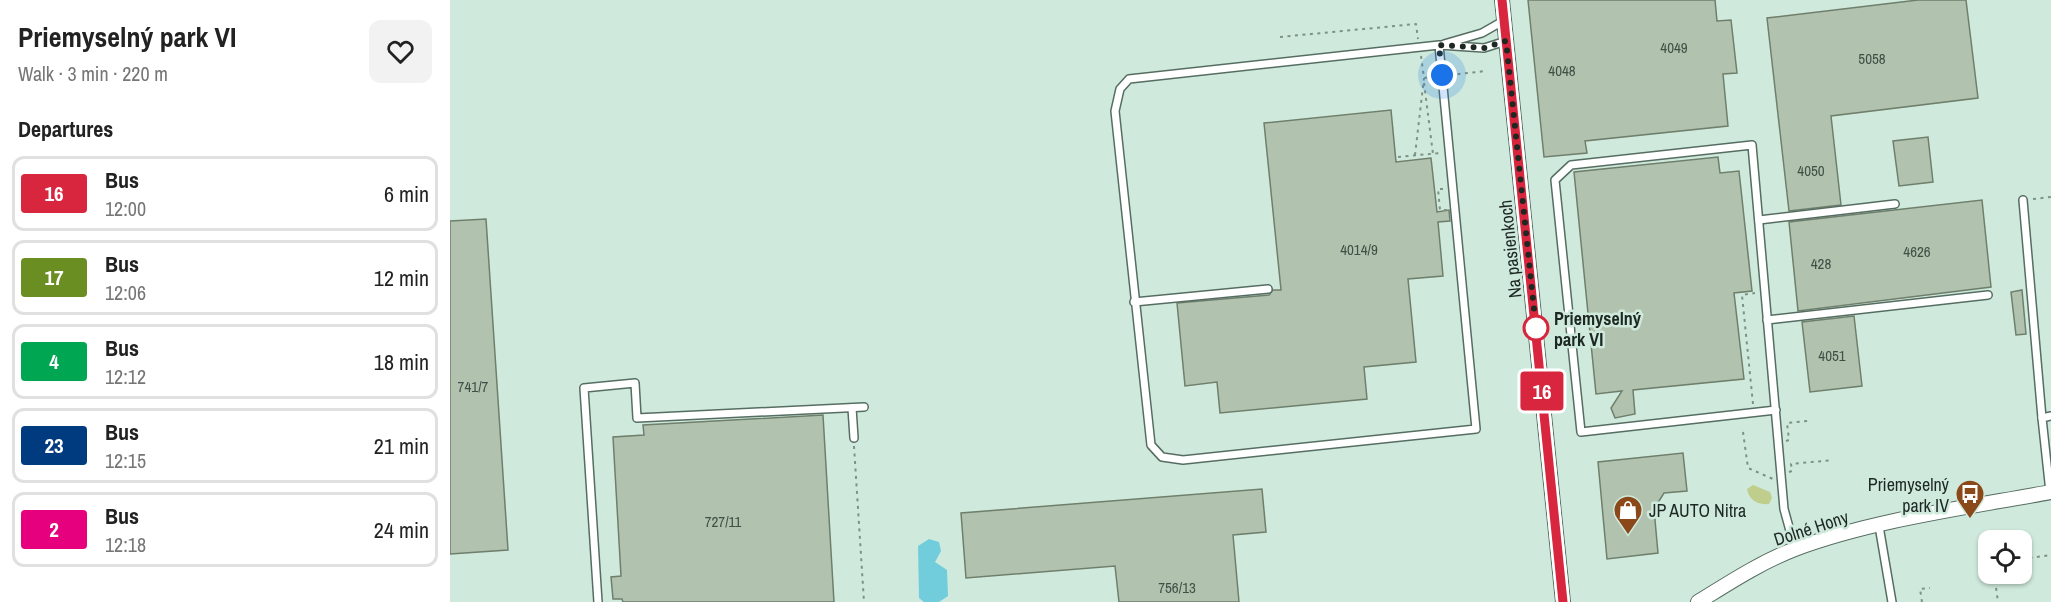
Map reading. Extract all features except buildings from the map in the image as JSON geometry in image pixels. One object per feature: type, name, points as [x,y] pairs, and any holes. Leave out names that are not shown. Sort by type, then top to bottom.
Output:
[{"type":"street","name":"Na pasienkoch","points":[[1502,0],[1563,602]]},
{"type":"street","name":"Dolné Hony","points":[[1698,602],[1755,568],[1795,549],[1880,526],[2050,492]]},
{"type":"lane","points":[[1439,45],[1476,429],[1183,460],[1162,457],[1151,445],[1134,302],[1115,111],[1120,89],[1129,79],[1439,45],[1482,33],[1504,20]]},
{"type":"lane","points":[[1439,45],[1484,48],[1506,41]]},
{"type":"lane","points":[[1776,410],[1581,432],[1555,180],[1571,165],[1752,145],[1782,472],[1784,509],[1795,549]]},
{"type":"lane","points":[[2023,200],[2050,492]]},
{"type":"lane","points":[[1759,220],[1895,204]]},
{"type":"lane","points":[[1134,302],[1268,289]]},
{"type":"lane","points":[[1767,320],[1988,295]]},
{"type":"lane","points":[[598,602],[584,388],[635,383],[637,418],[864,407]]},
{"type":"lane","points":[[852,408],[854,438]]},
{"type":"lane","points":[[2042,418],[2051,416]]},
{"type":"lane","points":[[1880,526],[1892,602]]},
{"type":"path","points":[[1415,155],[1424,78],[1433,154]]},
{"type":"path","points":[[1398,157],[1443,153]]},
{"type":"path","points":[[1446,188],[1438,189],[1440,210],[1454,209]]},
{"type":"path","points":[[2023,200],[2051,197]]},
{"type":"path","points":[[1754,413],[1742,295],[1765,292]]},
{"type":"path","points":[[1779,441],[1789,441],[1787,423],[1808,421]]},
{"type":"path","points":[[1743,432],[1748,468],[1765,477],[1775,479],[1774,472],[1792,471],[1791,464],[1833,460]]},
{"type":"path","points":[[854,438],[864,602]]},
{"type":"path","points":[[2032,558],[2051,555]]},
{"type":"path","points":[[1996,584],[1998,602]]},
{"type":"path","points":[[1922,602],[1920,589],[1930,588]]},
{"type":"green space","points":[[1753,485],[1770,492],[1772,498],[1769,504],[1758,503],[1750,497],[1747,489]]},
{"type":"water","points":[[929,539],[939,542],[941,551],[935,562],[947,570],[948,596],[939,602],[924,602],[919,598],[918,546]]},
{"type":"bus line","name":"16","points":[[1502,0],[1563,602]]},
{"type":"place","name":"Priemyselný park VI","points":[[1536,328]]},
{"type":"place","name":"Priemyselný park IV","points":[[1970,520]]},
{"type":"place","name":"JP AUTO Nitra","points":[[1628,536]]},
{"type":"route","points":[[1442,75],[1439,45],[1484,48],[1506,41],[1536,328]]}]
